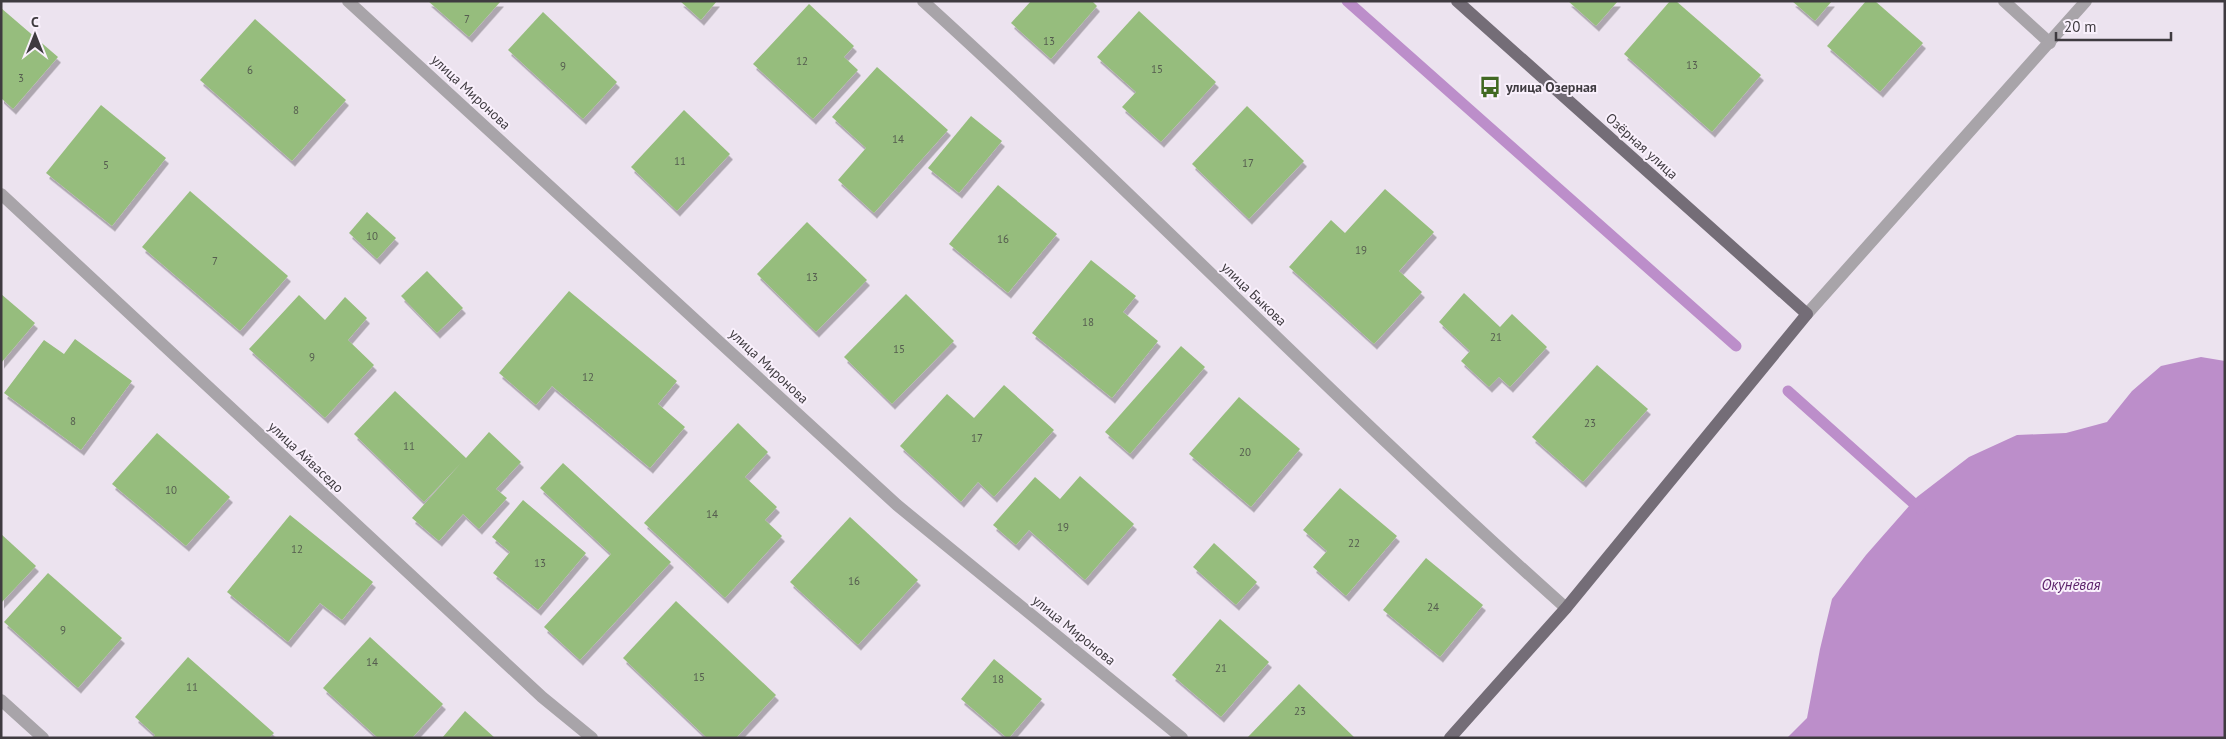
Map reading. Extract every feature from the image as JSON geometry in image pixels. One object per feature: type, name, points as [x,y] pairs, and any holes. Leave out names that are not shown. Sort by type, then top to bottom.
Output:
[{"type":"main road","name":"Озёрная улица","points":[[1457,1],[1807,314]]},
{"type":"main road","points":[[1450,738],[1566,608],[1807,314]]},
{"type":"street","name":"улица Миронова","points":[[348,1],[897,505],[1182,738]]},
{"type":"street","name":"улица Быкова","points":[[922,1],[1016,86],[1458,512],[1566,608]]},
{"type":"street","points":[[2004,1],[2050,43]]},
{"type":"street","points":[[1807,314],[2086,1]]},
{"type":"street","name":"улица Айваседо","points":[[1,194],[534,690],[592,738]]},
{"type":"street","points":[[1,700],[43,738]]},
{"type":"water","name":"Окунёвая","points":[[2201,357],[2225,361],[2225,738],[1787,738],[1807,718],[1832,599],[1866,555],[1917,497],[1969,457],[2017,435],[2066,433],[2107,422],[2132,391],[2161,366]]},
{"type":"building","points":[[428,1],[501,1],[469,37]]},
{"type":"building","points":[[680,1],[717,1],[701,20]]},
{"type":"building","points":[[1031,1],[1092,1],[1097,6],[1051,59],[1011,23]]},
{"type":"building","points":[[1568,1],[1618,1],[1596,26]]},
{"type":"building","points":[[1670,1],[1676,1],[1761,75],[1712,132],[1624,54]]},
{"type":"building","points":[[1792,1],[1832,1],[1815,21]]},
{"type":"building","points":[[1866,1],[1875,1],[1923,43],[1880,92],[1827,46]]},
{"type":"building","points":[[809,4],[854,46],[844,57],[858,70],[813,119],[753,64]]},
{"type":"building","points":[[1,8],[58,57],[13,109],[1,98]]},
{"type":"building","points":[[1139,11],[1216,82],[1161,142],[1122,107],[1136,92],[1097,57]]},
{"type":"building","points":[[543,12],[617,82],[583,119],[508,50]]},
{"type":"building","points":[[255,19],[346,100],[292,161],[200,80]]},
{"type":"building","points":[[877,67],[948,130],[874,213],[838,180],[866,148],[832,117]]},
{"type":"building","points":[[101,105],[166,158],[112,226],[46,173]]},
{"type":"building","points":[[1247,106],[1304,161],[1249,219],[1192,164]]},
{"type":"building","points":[[684,110],[730,154],[677,211],[631,167]]},
{"type":"building","points":[[971,116],[1002,141],[959,193],[928,168]]},
{"type":"building","points":[[998,185],[1057,234],[1008,293],[949,244]]},
{"type":"building","points":[[1385,189],[1434,232],[1399,271],[1422,292],[1374,344],[1289,267],[1331,220],[1345,233]]},
{"type":"building","points":[[190,191],[288,276],[240,331],[142,247]]},
{"type":"building","points":[[367,212],[396,238],[377,259],[349,233]]},
{"type":"building","points":[[807,222],[867,280],[816,332],[757,274]]},
{"type":"building","points":[[1091,260],[1136,296],[1123,312],[1158,341],[1112,398],[1032,333]]},
{"type":"building","points":[[427,271],[463,308],[437,333],[401,296]]},
{"type":"building","points":[[569,291],[677,381],[658,404],[685,427],[650,468],[552,386],[536,405],[499,373]]},
{"type":"building","points":[[1464,293],[1500,327],[1512,314],[1547,347],[1510,387],[1499,377],[1489,387],[1461,361],[1470,351],[1439,322]]},
{"type":"building","points":[[1,294],[35,323],[1,363]]},
{"type":"building","points":[[906,294],[954,341],[892,404],[844,357]]},
{"type":"building","points":[[299,295],[325,320],[345,297],[367,318],[348,340],[374,365],[325,418],[249,349]]},
{"type":"building","points":[[75,339],[132,381],[81,450],[4,393],[44,340],[64,354]]},
{"type":"building","points":[[1181,346],[1205,367],[1130,454],[1105,432]]},
{"type":"building","points":[[1597,365],[1648,409],[1583,482],[1532,437]]},
{"type":"building","points":[[1004,385],[1054,430],[994,497],[978,482],[961,502],[900,446],[947,394],[974,418]]},
{"type":"building","points":[[395,391],[466,458],[489,432],[521,462],[496,489],[507,498],[479,529],[463,514],[439,541],[412,518],[461,463],[424,502],[354,434]]},
{"type":"building","points":[[1239,397],[1300,449],[1251,507],[1189,454]]},
{"type":"building","points":[[738,423],[768,452],[745,477],[777,507],[765,520],[782,536],[725,598],[644,523]]},
{"type":"building","points":[[157,433],[230,497],[186,546],[112,484]]},
{"type":"building","points":[[563,463],[671,562],[580,660],[544,627],[611,554],[540,488]]},
{"type":"building","points":[[1080,476],[1134,524],[1085,580],[1029,530],[1016,545],[993,525],[1035,477],[1060,499]]},
{"type":"building","points":[[1340,488],[1397,536],[1346,596],[1313,567],[1327,551],[1303,530]]},
{"type":"building","points":[[523,500],[586,553],[538,610],[493,573],[510,552],[492,537]]},
{"type":"building","points":[[290,515],[373,582],[342,620],[320,603],[288,642],[227,592]]},
{"type":"building","points":[[850,517],[918,580],[858,645],[790,582]]},
{"type":"building","points":[[1,534],[36,566],[1,603]]},
{"type":"building","points":[[1214,543],[1257,582],[1236,605],[1193,567]]},
{"type":"building","points":[[1426,558],[1483,605],[1440,657],[1383,610]]},
{"type":"building","points":[[48,573],[122,638],[78,688],[4,622]]},
{"type":"building","points":[[676,601],[776,695],[736,738],[707,738],[623,658]]},
{"type":"building","points":[[1220,619],[1269,662],[1221,717],[1172,675]]},
{"type":"building","points":[[370,637],[443,704],[412,738],[378,738],[323,688]]},
{"type":"building","points":[[188,657],[274,733],[269,738],[152,738],[155,735],[135,717]]},
{"type":"building","points":[[994,659],[1042,699],[1009,738],[961,699]]},
{"type":"building","points":[[1299,684],[1355,738],[1247,738]]},
{"type":"building","points":[[465,711],[495,738],[442,738]]},
{"type":"waterway","points":[[1347,1],[1736,346]]},
{"type":"waterway","points":[[1788,391],[1920,509]]},
{"type":"place","name":"улица Озерная","points":[[1490,87]]}]
